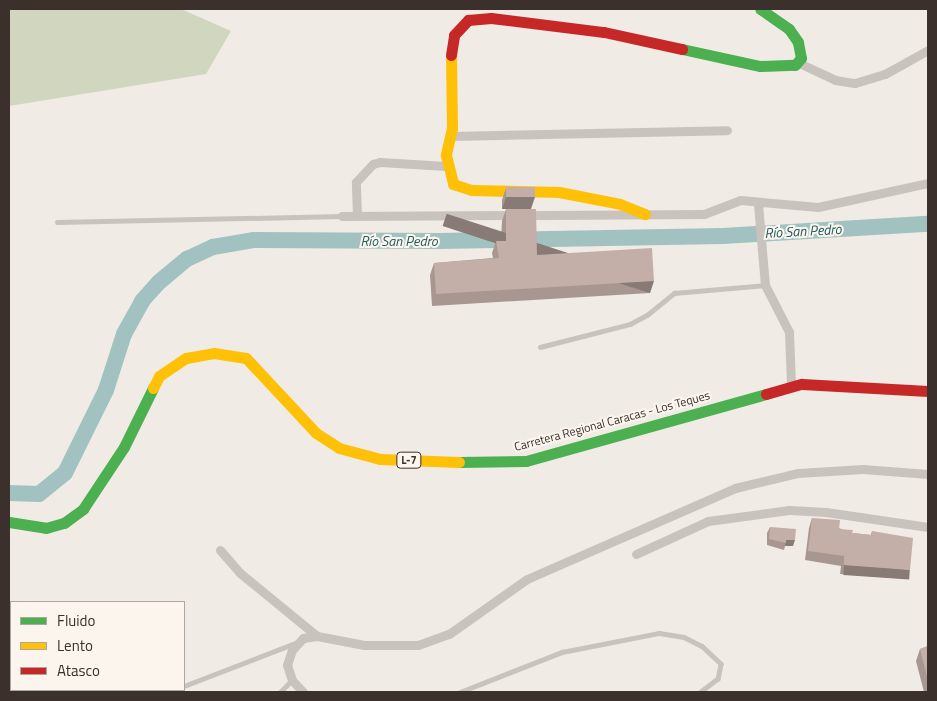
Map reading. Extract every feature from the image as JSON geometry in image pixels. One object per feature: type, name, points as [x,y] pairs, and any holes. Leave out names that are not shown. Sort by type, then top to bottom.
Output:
[{"type":"main road","points":[[644,214],[620,204],[559,192],[460,189],[449,178],[446,166],[451,136],[451,44],[459,26],[478,18],[604,32],[760,66],[790,67],[798,63],[801,50],[794,35],[760,9]]},
{"type":"main road","name":"Carretera Regional Caracas - Los Teques","points":[[9,522],[46,528],[64,523],[83,509],[124,447],[158,376],[186,358],[214,353],[246,358],[316,433],[339,448],[361,457],[380,459],[493,463],[526,461],[791,385],[928,391]]},
{"type":"street","points":[[798,63],[835,80],[855,83],[885,74],[928,50]]},
{"type":"street","points":[[451,136],[727,130]]},
{"type":"street","points":[[357,216],[356,182],[372,164],[380,162],[446,166]]},
{"type":"street","points":[[342,216],[704,214],[740,200],[758,204],[818,207],[928,184]]},
{"type":"street","points":[[758,204],[762,222],[765,285],[789,332],[791,385]]},
{"type":"street","points":[[303,692],[292,680],[288,659],[299,641],[317,636],[364,645],[418,644],[449,634],[527,579],[734,488],[798,473],[863,469],[928,474]]},
{"type":"street","points":[[636,554],[708,521],[789,510],[826,512],[928,527]]},
{"type":"street","points":[[220,550],[240,573],[317,636]]},
{"type":"lane","points":[[57,222],[342,216]]},
{"type":"lane","points":[[540,347],[630,324],[674,293],[765,285]]},
{"type":"lane","points":[[460,692],[562,652],[658,633],[684,637],[702,646],[721,664],[718,679],[701,692]]},
{"type":"lane","points":[[185,686],[299,641]]},
{"type":"lane","points":[[280,692],[292,680]]},
{"type":"green space","points":[[9,9],[181,9],[231,31],[206,74],[9,106]]},
{"type":"building","points":[[506,187],[535,187],[535,197],[506,197]]},
{"type":"building","points":[[506,209],[536,209],[537,255],[652,248],[654,281],[436,294],[434,263],[499,258],[496,241],[506,241]]},
{"type":"building","points":[[812,518],[840,520],[839,529],[853,530],[852,533],[872,535],[872,531],[913,538],[910,570],[844,565],[844,556],[808,551]]},
{"type":"building","points":[[770,527],[796,529],[795,540],[786,540],[786,543],[769,539]]},
{"type":"building","points":[[928,646],[928,680],[920,649]]},
{"type":"waterway","name":"Río San Pedro","points":[[9,493],[39,494],[65,473],[106,390],[124,334],[142,301],[158,283],[187,259],[213,247],[254,240],[439,241],[723,236],[928,224]]},
{"type":"traffic: fast","points":[[682,49],[760,66],[795,65],[801,58],[798,42],[789,29],[760,9]]},
{"type":"traffic: fast","points":[[9,522],[46,528],[64,523],[83,509],[124,447],[153,388]]},
{"type":"traffic: fast","points":[[459,462],[526,461],[766,394]]},
{"type":"traffic: slow","points":[[451,55],[452,128],[446,155],[453,184],[471,190],[559,192],[620,204],[645,214]]},
{"type":"traffic: slow","points":[[153,388],[159,376],[186,358],[214,353],[246,358],[316,433],[339,448],[380,459],[459,462]]},
{"type":"traffic: jam","points":[[451,55],[454,35],[468,20],[491,18],[604,32],[682,49]]},
{"type":"traffic: jam","points":[[766,394],[802,384],[928,391]]}]
